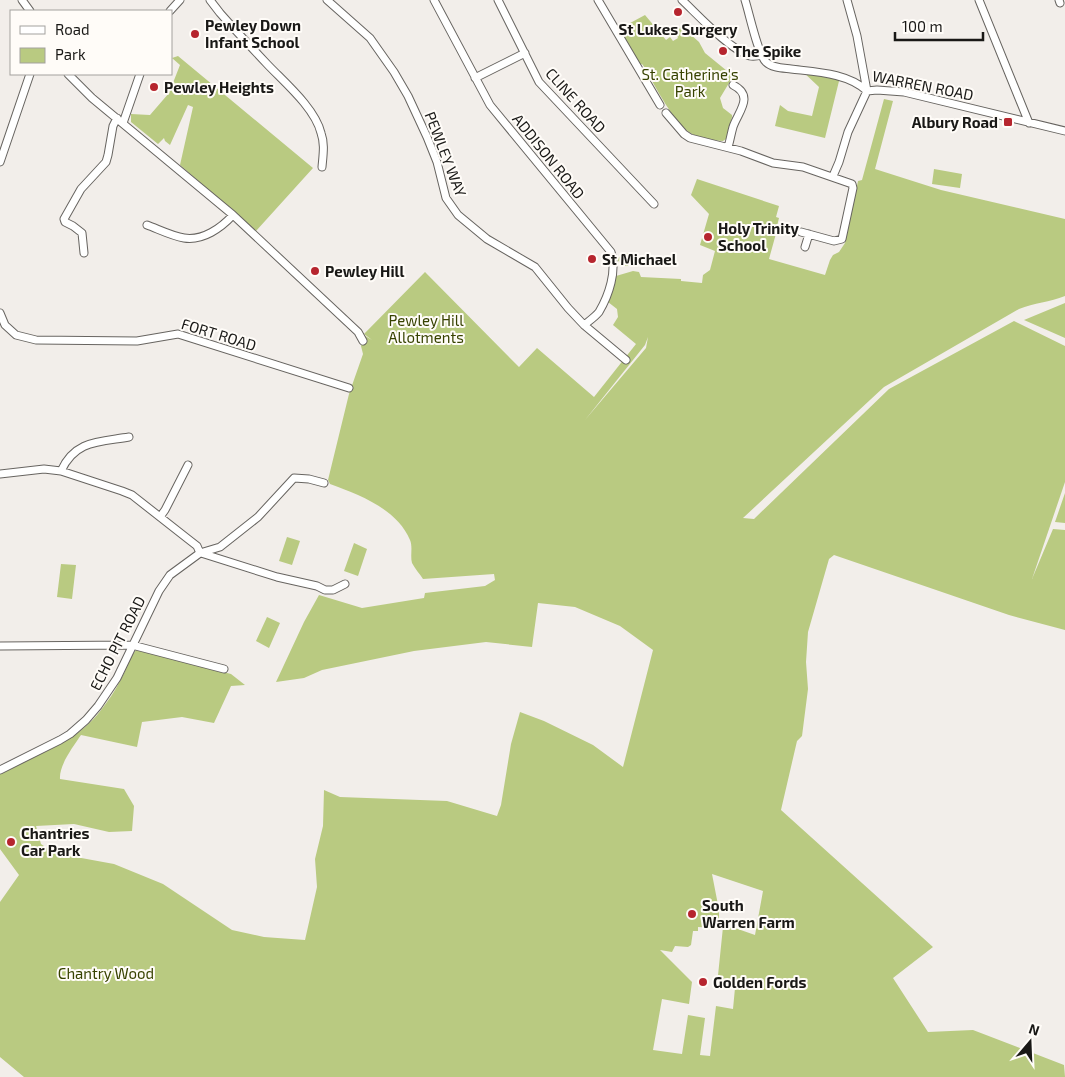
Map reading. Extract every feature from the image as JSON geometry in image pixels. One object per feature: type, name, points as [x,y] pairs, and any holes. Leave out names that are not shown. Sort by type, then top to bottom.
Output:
[{"type":"street","points":[[171,10],[180,0]]},
{"type":"street","points":[[210,0],[311,112],[323,138],[322,167]]},
{"type":"street","name":"PEWLEY WAY","points":[[327,0],[370,38],[394,72],[408,96],[424,131],[437,162],[446,198],[451,207],[475,231],[536,267],[584,325],[626,360]]},
{"type":"street","name":"ADDISON ROAD","points":[[434,0],[490,105],[611,252],[614,269],[609,287],[599,311],[584,325]]},
{"type":"street","name":"CLINE ROAD","points":[[498,0],[539,82],[654,204]]},
{"type":"street","points":[[598,0],[660,104]]},
{"type":"street","name":"WARREN ROAD","points":[[682,0],[728,42],[748,55],[762,55],[768,63],[779,67],[828,75],[860,84],[868,91],[904,92],[1065,131]]},
{"type":"street","points":[[745,0],[762,55]]},
{"type":"street","points":[[833,176],[848,132],[868,91],[857,36],[847,0]]},
{"type":"street","points":[[979,0],[1029,123]]},
{"type":"street","points":[[474,78],[525,53]]},
{"type":"street","points":[[0,162],[30,75]]},
{"type":"street","points":[[69,75],[81,88],[233,215],[358,332],[363,341]]},
{"type":"street","points":[[84,253],[80,231],[65,222],[65,218],[81,189],[106,162],[113,126],[120,120],[140,75]]},
{"type":"street","points":[[728,147],[733,128],[744,103],[741,91],[733,85]]},
{"type":"street","points":[[666,113],[684,134],[690,138],[728,147],[773,163],[803,167],[850,182],[853,186],[842,239],[834,241],[805,233],[805,247]]},
{"type":"street","points":[[147,225],[185,238],[208,235],[223,225],[233,215]]},
{"type":"street","name":"FORT ROAD","points":[[0,313],[5,325],[16,335],[36,340],[137,340],[178,334],[349,388]]},
{"type":"street","points":[[61,471],[66,460],[78,449],[88,444],[129,436]]},
{"type":"street","points":[[160,517],[188,465]]},
{"type":"street","points":[[0,474],[44,468],[61,471],[132,495],[197,546],[200,553],[325,590],[333,590],[345,584]]},
{"type":"street","name":"ECHO PIT ROAD","points":[[0,770],[70,734],[86,720],[117,678],[159,591],[170,575],[200,553],[220,547],[258,518],[294,478],[324,483]]},
{"type":"street","points":[[0,646],[132,645],[224,669]]},
{"type":"green space","name":"St. Catherine's Park","points":[[645,15],[666,40],[670,37],[673,41],[678,38],[676,34],[681,26],[699,42],[705,53],[732,75],[720,98],[723,108],[732,115],[726,139],[723,141],[699,137],[685,129],[666,104],[645,68],[642,64],[640,65],[619,29]]},
{"type":"green space","points":[[178,56],[313,168],[256,231],[180,165],[193,107],[188,105],[170,145],[164,138],[158,144],[131,122],[131,114],[150,115],[169,93],[180,65],[172,58]]},
{"type":"green space","points":[[801,70],[840,77],[825,138],[775,126],[780,105],[788,111],[812,116],[819,87]]},
{"type":"green space","points":[[884,99],[893,101],[875,169],[941,190],[1065,219],[1065,296],[1019,309],[884,387],[743,518],[754,519],[889,389],[1014,321],[1065,346],[1065,482],[1032,579],[1053,529],[1065,530],[1065,630],[1009,615],[834,555],[829,559],[808,632],[806,662],[808,689],[802,736],[797,741],[781,810],[933,947],[893,978],[928,1032],[973,1030],[1064,1065],[1065,1077],[24,1077],[0,1057],[0,902],[19,875],[0,849],[0,773],[68,740],[80,731],[101,710],[114,692],[136,650],[231,674],[245,685],[231,686],[214,723],[182,717],[142,722],[137,747],[81,735],[64,762],[60,779],[124,789],[134,806],[132,831],[109,832],[74,824],[36,826],[41,844],[54,853],[114,864],[163,884],[232,930],[264,937],[305,940],[317,887],[315,859],[323,826],[324,790],[340,797],[447,801],[497,816],[501,805],[511,744],[520,712],[544,721],[593,745],[623,767],[653,650],[620,626],[575,607],[538,603],[532,647],[486,642],[414,651],[322,670],[304,678],[276,682],[319,595],[362,608],[424,598],[425,593],[485,586],[495,580],[494,574],[423,579],[412,563],[410,540],[396,520],[365,498],[330,484],[328,480],[349,394],[363,354],[361,346],[362,334],[372,340],[364,334],[425,272],[519,367],[537,348],[594,397],[636,344],[613,325],[618,317],[617,309],[608,302],[616,276],[633,271],[639,272],[641,277],[681,279],[681,281],[702,283],[703,275],[710,270],[715,251],[700,245],[709,214],[691,195],[697,179],[779,206],[776,217],[779,218],[777,230],[769,259],[825,275],[833,255],[839,252],[845,243],[858,181],[862,180]],"holes":[[[648,337],[646,348],[585,420],[645,345]],[[712,874],[763,891],[755,935],[735,928],[723,927],[717,985],[735,988],[733,1009],[716,1006],[710,1056],[700,1055],[705,1018],[688,1015],[682,1054],[653,1050],[662,999],[689,1004],[692,982],[660,950],[672,952],[675,946],[688,947],[691,945],[693,931],[698,931],[698,927],[719,928],[719,910]]]},
{"type":"green space","points":[[934,169],[962,174],[960,188],[932,184]]},
{"type":"green space","points":[[624,253],[629,253],[628,266],[622,266],[617,259]]},
{"type":"green space","points":[[1065,303],[1065,338],[1024,320]]},
{"type":"green space","points":[[1065,493],[1065,523],[1055,522]]},
{"type":"green space","points":[[287,537],[300,541],[292,565],[279,561]]},
{"type":"green space","points":[[354,543],[367,549],[358,576],[344,571]]},
{"type":"green space","points":[[61,564],[76,565],[72,599],[57,597]]},
{"type":"green space","points":[[267,617],[280,623],[269,648],[256,641]]},
{"type":"place","name":"St Lukes Surgery","points":[[678,12]]},
{"type":"place","name":"Pewley Down Infant School","points":[[195,34]]},
{"type":"place","name":"The Spike","points":[[723,51]]},
{"type":"place","name":"Pewley Heights","points":[[154,87]]},
{"type":"place","name":"Albury Road","points":[[1008,122]]},
{"type":"place","name":"Holy Trinity School","points":[[708,237]]},
{"type":"place","name":"St Michael","points":[[592,259]]},
{"type":"place","name":"Pewley Hill","points":[[315,271]]},
{"type":"place","name":"Chantries Car Park","points":[[11,842]]},
{"type":"place","name":"South Warren Farm","points":[[692,914]]},
{"type":"place","name":"Golden Fords","points":[[703,982]]},
{"type":"park label","name":"Pewley Hill Allotments","points":[[426,328]]},
{"type":"park label","name":"Chantry Wood","points":[[106,973]]}]
